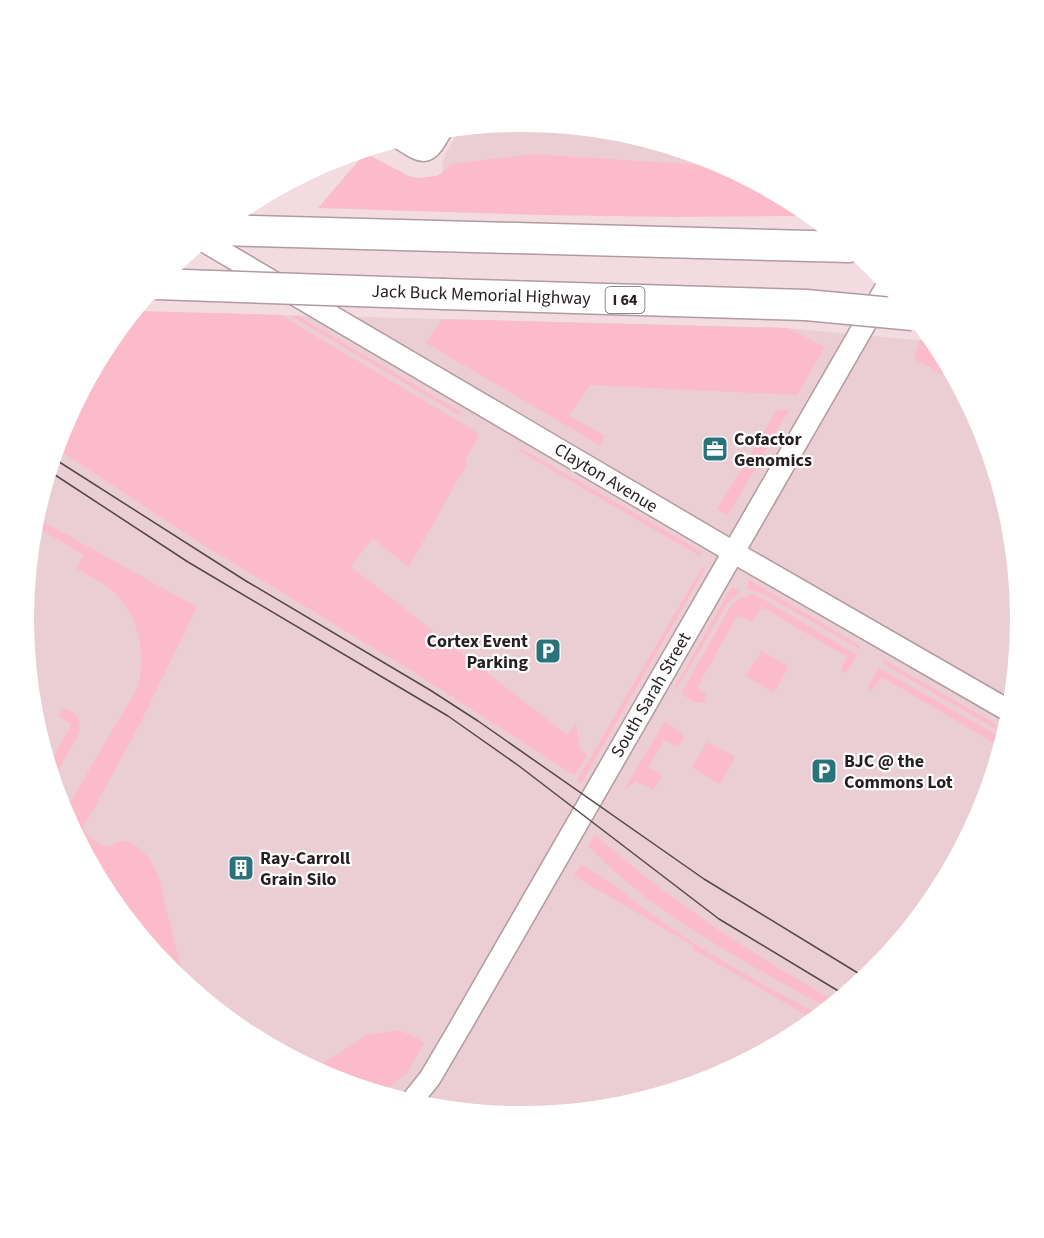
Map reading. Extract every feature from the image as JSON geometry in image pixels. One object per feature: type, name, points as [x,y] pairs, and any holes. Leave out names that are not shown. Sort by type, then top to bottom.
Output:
[{"type":"highway","points":[[227,230],[835,246]]},
{"type":"highway","name":"Jack Buck Memorial Highway","points":[[167,284],[806,305],[902,314]]},
{"type":"street","points":[[410,145],[419,150],[427,151],[436,140]]},
{"type":"street","name":"Clayton Avenue","points":[[210,245],[733,552],[1001,706]]},
{"type":"street","name":"South Sarah Street","points":[[418,1095],[883,292]]},
{"type":"shaded area","points":[[522,132],[586,136],[617,141],[648,148],[697,164],[533,154],[453,164],[442,173],[444,157],[456,136]]},
{"type":"shaded area","points":[[533,154],[697,164],[738,182],[796,216],[541,215],[318,208],[360,159],[370,156],[409,176],[418,178],[436,176],[452,164]]},
{"type":"shaded area","points":[[144,311],[787,328],[922,341],[959,403],[984,462],[1000,524],[1005,555],[1010,619],[1005,683],[993,745],[984,776],[959,835],[944,863],[909,916],[867,964],[819,1006],[793,1024],[738,1056],[709,1069],[679,1081],[617,1097],[586,1102],[522,1106],[458,1102],[427,1097],[365,1081],[335,1069],[278,1041],[251,1024],[225,1006],[177,964],[135,916],[117,890],[85,835],[72,806],[60,776],[44,714],[34,619],[44,524],[60,462],[85,403],[100,375]]},
{"type":"shaded area","points":[[144,311],[281,315],[480,434],[466,458],[466,465],[409,567],[373,539],[350,566],[567,735],[576,724],[580,749],[588,755],[574,775],[415,673],[192,538],[64,453],[100,375]]},
{"type":"shaded area","points":[[291,316],[298,316],[461,412],[459,415]]},
{"type":"shaded area","points":[[442,319],[787,328],[825,347],[797,395],[590,385],[569,416],[604,435],[601,446],[426,343]]},
{"type":"shaded area","points":[[922,340],[944,375],[914,359]]},
{"type":"shaded area","points":[[777,410],[789,410],[728,515],[717,510]]},
{"type":"shaded area","points":[[522,449],[702,553],[700,556],[519,451]]},
{"type":"shaded area","points":[[44,522],[197,607],[140,724],[83,828],[84,832],[99,844],[108,847],[120,841],[134,844],[152,864],[158,874],[181,968],[135,916],[117,890],[85,835],[70,802],[137,689],[141,661],[138,634],[127,608],[108,587],[76,568],[84,555],[43,531]]},
{"type":"shaded area","points":[[702,568],[705,569],[581,783],[577,780]]},
{"type":"shaded area","points":[[749,580],[859,645],[860,649],[762,593],[747,590]]},
{"type":"shaded area","points":[[732,587],[740,592],[728,602],[676,690],[675,687]]},
{"type":"shaded area","points":[[753,594],[857,655],[846,673],[843,673],[841,669],[847,657],[762,607],[752,621],[737,616],[697,688],[706,694],[705,702],[696,703],[681,694],[730,607],[740,598]]},
{"type":"shaded area","points":[[761,651],[789,666],[774,693],[747,677]]},
{"type":"shaded area","points":[[884,660],[997,725],[997,729],[889,667],[882,662]]},
{"type":"shaded area","points":[[879,668],[995,735],[994,743],[882,677],[873,689],[870,690],[868,686]]},
{"type":"shaded area","points":[[64,709],[75,714],[80,729],[58,770],[54,755],[72,724],[61,718],[59,715]]},
{"type":"shaded area","points":[[665,722],[680,731],[684,738],[678,747],[664,740],[648,767],[660,774],[661,778],[653,790],[636,781],[624,790]]},
{"type":"shaded area","points":[[707,742],[735,757],[720,784],[693,768]]},
{"type":"shaded area","points":[[595,835],[681,904],[773,965],[829,997],[821,1004],[713,942],[638,891],[588,846]]},
{"type":"shaded area","points":[[581,865],[603,878],[656,918],[704,950],[812,1011],[806,1015],[692,949],[694,946],[574,876]]},
{"type":"shaded area","points":[[398,1030],[424,1043],[407,1073],[389,1088],[321,1063],[367,1035]]},
{"type":"tram line","points":[[60,462],[246,581],[430,690],[704,879],[857,973]]},
{"type":"tram line","points":[[56,476],[188,562],[448,716],[519,766],[719,919],[838,991]]},
{"type":"place","name":"Cofactor Genomics","points":[[715,449]]},
{"type":"place","name":"Cortex Event Parking","points":[[548,651]]},
{"type":"place","name":"BJC @ the Commons Lot","points":[[824,771]]},
{"type":"place","name":"Ray-Carroll Grain Silo","points":[[241,868]]}]
